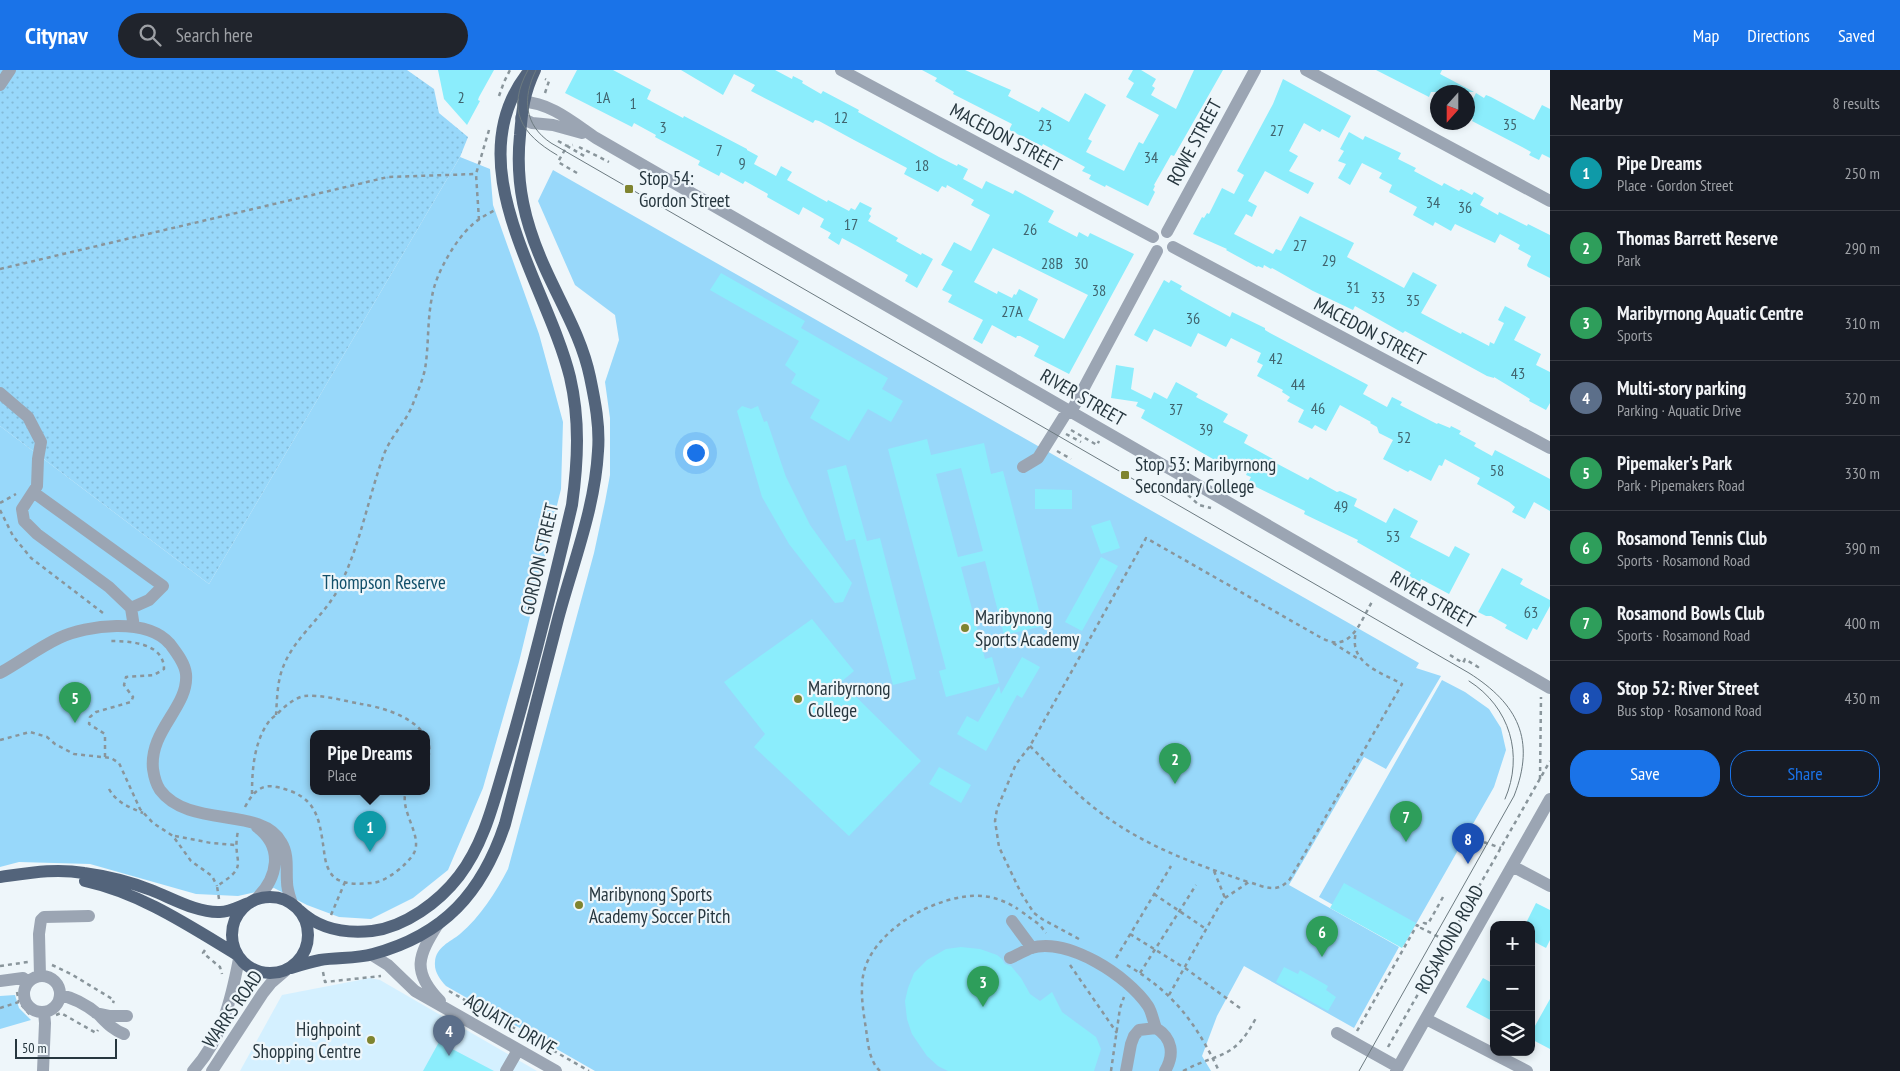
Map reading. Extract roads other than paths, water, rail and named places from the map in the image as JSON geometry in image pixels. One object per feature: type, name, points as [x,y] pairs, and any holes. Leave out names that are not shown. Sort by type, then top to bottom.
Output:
[{"type":"main road","name":"GORDON STREET","points":[[296,907],[314,922],[327,928],[343,931],[372,931],[395,925],[422,910],[448,889],[460,876],[479,843],[516,726],[572,504],[577,468],[578,430],[575,400],[567,368],[523,251],[503,187],[502,136],[509,107],[530,70]]},
{"type":"main road","points":[[521,118],[509,107],[523,102],[535,70]]},
{"type":"main road","name":"GORDON STREET","points":[[288,969],[321,960],[372,955],[416,939],[455,910],[479,882],[498,846],[505,824],[565,593],[592,501],[599,449],[598,424],[590,374],[580,342],[545,268],[530,231],[522,203],[518,154],[523,102]]},
{"type":"main road","points":[[567,368],[571,354],[580,342]]},
{"type":"main road","points":[[37,871],[84,872],[142,887],[198,909],[219,912],[228,911],[263,897],[278,898],[296,907],[305,919],[308,941],[305,952],[299,961],[288,969],[265,974],[255,971],[237,956],[176,918],[118,890],[99,884],[64,878],[41,876],[2,877],[37,871]]},
{"type":"main road","points":[[237,956],[232,945],[232,926],[242,909],[253,901]]},
{"type":"street","points":[[0,85],[10,70]]},
{"type":"street","name":"MACEDON STREET","points":[[841,70],[1153,237]]},
{"type":"street","name":"ROWE STREET","points":[[1167,232],[1254,70]]},
{"type":"street","points":[[1306,70],[1550,201]]},
{"type":"street","name":"RIVER STREET","points":[[523,102],[537,104],[553,110],[596,138],[1545,686]]},
{"type":"street","name":"RIVER STREET","points":[[521,118],[532,123],[562,127],[596,138]]},
{"type":"street","points":[[1159,232],[1167,232],[1174,238],[1173,247],[1167,252],[1157,251],[1152,246],[1153,237],[1159,232]]},
{"type":"street","name":"MACEDON STREET","points":[[1173,247],[1550,448]]},
{"type":"street","points":[[1023,467],[1038,458],[1070,411],[1157,251]]},
{"type":"street","points":[[0,393],[28,417],[41,442],[37,486],[22,509],[24,521],[37,534],[109,588],[131,608],[134,627]]},
{"type":"street","points":[[33,492],[163,586],[149,600],[131,608]]},
{"type":"street","points":[[0,673],[60,638],[78,631],[107,627],[134,627],[148,630],[167,641],[182,662],[186,673],[181,696],[160,732],[155,745],[153,768],[158,787],[165,796],[188,809],[261,824],[274,832],[282,842],[288,861],[287,881],[296,907]]},
{"type":"street","name":"ROSAMOND ROAD","points":[[1397,1069],[1550,799]]},
{"type":"street","points":[[244,821],[262,830],[268,837],[276,858],[273,875],[268,885],[253,901]]},
{"type":"street","points":[[1512,866],[1550,886]]},
{"type":"street","points":[[40,976],[35,934],[41,920],[44,917],[89,916]]},
{"type":"street","points":[[1012,922],[1032,948]]},
{"type":"street","name":"AQUATIC DRIVE","points":[[438,924],[422,952],[421,972],[430,990],[447,1009]]},
{"type":"street","points":[[1010,958],[1032,948],[1058,948],[1102,965],[1129,983],[1149,1007],[1156,1028]]},
{"type":"street","name":"AQUATIC DRIVE","points":[[372,955],[388,965],[414,992],[556,1071]]},
{"type":"street","name":"WARRS ROAD","points":[[193,1071],[205,1056],[221,1027],[231,998],[237,956]]},
{"type":"street","name":"WARRS ROAD","points":[[212,1071],[263,993],[277,977],[288,969]]},
{"type":"street","points":[[43,1071],[44,1017],[55,1006],[60,995],[59,987],[53,980],[40,976],[28,982],[24,991],[26,1002],[44,1017]]},
{"type":"street","points":[[0,981],[23,978],[28,982]]},
{"type":"street","points":[[60,995],[75,998],[124,1034]]},
{"type":"street","points":[[96,1013],[110,1016],[127,1016]]},
{"type":"street","points":[[1426,1019],[1527,1071]]},
{"type":"street","points":[[1126,1071],[1134,1036],[1139,1030],[1156,1028],[1164,1033],[1171,1048],[1171,1056],[1165,1071]]},
{"type":"street","points":[[1337,1033],[1382,1058],[1397,1069]]},
{"type":"street","points":[[506,1071],[518,1050]]},
{"type":"street","points":[[220,1071],[222,1058]]},
{"type":"tram line","points":[[528,70],[521,84],[518,97],[518,109],[521,120],[534,138],[557,155]]},
{"type":"tram line","points":[[536,70],[529,91],[528,110],[535,128],[551,143],[1469,673],[1500,697],[1511,711],[1518,725],[1522,741],[1523,758],[1514,796],[1359,1071]]},
{"type":"tram line","points":[[1469,681],[1495,704],[1510,733],[1513,749],[1513,766],[1511,782],[1505,799]]},
{"type":"place","name":"Stop 54: Gordon Street","points":[[629,189]]},
{"type":"place","name":"Stop 53: Maribyrnong Secondary College","points":[[1125,475]]},
{"type":"place","name":"Maribynong Sports Academy","points":[[965,628]]},
{"type":"place","name":"Maribyrnong College","points":[[798,699]]},
{"type":"place","name":"Pipemaker's Park","points":[[75,723]]},
{"type":"place","name":"Thomas Barrett Reserve","points":[[1175,784]]},
{"type":"place","name":"Rosamond Bowls Club","points":[[1406,842]]},
{"type":"place","name":"Pipe Dreams","points":[[370,852]]},
{"type":"place","name":"Stop 52: River Street","points":[[1468,864]]},
{"type":"place","name":"Maribynong Sports Academy Soccer Pitch","points":[[579,905]]},
{"type":"place","name":"Rosamond Tennis Club","points":[[1322,957]]},
{"type":"place","name":"Maribyrnong Aquatic Centre","points":[[983,1007]]},
{"type":"place","name":"Highpoint Shopping Centre","points":[[371,1040]]},
{"type":"place","name":"Multi-story parking","points":[[449,1056]]},
{"type":"park label","name":"Thompson Reserve","points":[[384,582]]}]
